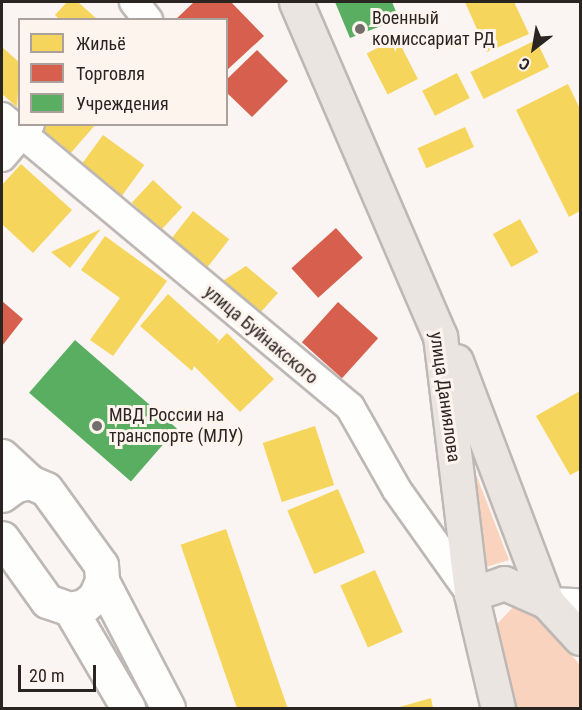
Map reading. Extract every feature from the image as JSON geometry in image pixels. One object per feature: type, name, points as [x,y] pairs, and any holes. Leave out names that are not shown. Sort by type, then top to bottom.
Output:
[{"type":"main road","name":"улица Даниялова","points":[[296,2],[440,336],[471,594],[498,708]]},
{"type":"main road","name":"улица Даниялова","points":[[306,2],[445,333],[547,602],[580,638]]},
{"type":"main road","points":[[471,594],[504,583],[547,602]]},
{"type":"street","points":[[2,157],[18,125]]},
{"type":"street","name":"улица Буйнакского","points":[[19,126],[350,407],[397,490],[471,594]]},
{"type":"street","points":[[2,456],[16,489],[46,489],[102,565],[102,581],[95,597],[84,606],[70,609],[47,601],[2,537]]},
{"type":"street","points":[[102,581],[168,708]]},
{"type":"street","points":[[547,602],[574,603],[580,608]]},
{"type":"street","points":[[70,609],[128,708]]},
{"type":"shaded area","points":[[464,443],[509,560],[486,567]]},
{"type":"shaded area","points":[[515,605],[534,610],[580,665],[580,708],[513,708],[497,632],[498,623]]},
{"type":"building: Жильё","points":[[67,2],[78,2],[96,18],[58,18],[55,15]]},
{"type":"building: Жильё","points":[[465,2],[514,2],[529,34],[487,52]]},
{"type":"building: Жильё","points":[[397,38],[418,79],[388,94],[367,53]]},
{"type":"building: Жильё","points":[[536,40],[549,67],[484,99],[470,72]]},
{"type":"building: Жильё","points":[[2,47],[18,61],[17,107],[2,94]]},
{"type":"building: Жильё","points":[[457,73],[470,98],[435,116],[422,91]]},
{"type":"building: Жильё","points":[[568,84],[580,109],[580,211],[569,217],[516,110]]},
{"type":"building: Жильё","points":[[44,126],[94,126],[69,155],[40,131]]},
{"type":"building: Жильё","points":[[465,127],[474,147],[426,168],[417,148]]},
{"type":"building: Жильё","points":[[103,135],[144,165],[121,197],[80,167]]},
{"type":"building: Жильё","points":[[21,164],[72,210],[33,253],[2,224],[2,185]]},
{"type":"building: Жильё","points":[[153,180],[182,207],[161,230],[132,203]]},
{"type":"building: Жильё","points":[[193,211],[229,239],[205,270],[169,242]]},
{"type":"building: Жильё","points":[[520,219],[538,252],[511,267],[493,234]]},
{"type":"building: Жильё","points":[[101,229],[70,268],[51,252]]},
{"type":"building: Жильё","points":[[105,236],[167,281],[113,356],[90,340],[120,298],[81,270]]},
{"type":"building: Жильё","points":[[246,266],[278,293],[259,314],[221,282]]},
{"type":"building: Жильё","points":[[168,294],[219,340],[215,345],[227,333],[274,379],[240,412],[194,366],[192,371],[140,326]]},
{"type":"building: Жильё","points":[[580,391],[580,470],[570,475],[536,416]]},
{"type":"building: Жильё","points":[[315,426],[334,485],[282,502],[263,443]]},
{"type":"building: Жильё","points":[[338,489],[365,553],[314,574],[287,510]]},
{"type":"building: Жильё","points":[[226,529],[288,708],[237,708],[181,545]]},
{"type":"building: Жильё","points":[[375,570],[403,632],[368,648],[340,585]]},
{"type":"building: Жильё","points":[[431,698],[433,708],[396,708]]},
{"type":"building: Торговля","points":[[194,2],[231,2],[264,36],[228,69],[228,18],[177,18]]},
{"type":"building: Торговля","points":[[257,50],[288,81],[252,117],[228,94],[228,78]]},
{"type":"building: Торговля","points":[[336,228],[363,258],[318,298],[291,268]]},
{"type":"building: Торговля","points":[[2,301],[23,319],[2,346]]},
{"type":"building: Торговля","points":[[338,302],[378,338],[342,378],[302,342]]},
{"type":"building: Учреждения","name":"Военный комиссариат РД","points":[[335,2],[392,2],[399,19],[350,38]]},
{"type":"building: Учреждения","points":[[75,340],[177,429],[131,481],[29,393]]},
{"type":"place","name":"Военный комиссариат РД","points":[[360,29]]},
{"type":"place","name":"МВД России на транспорте (МЛУ)","points":[[97,426]]}]
